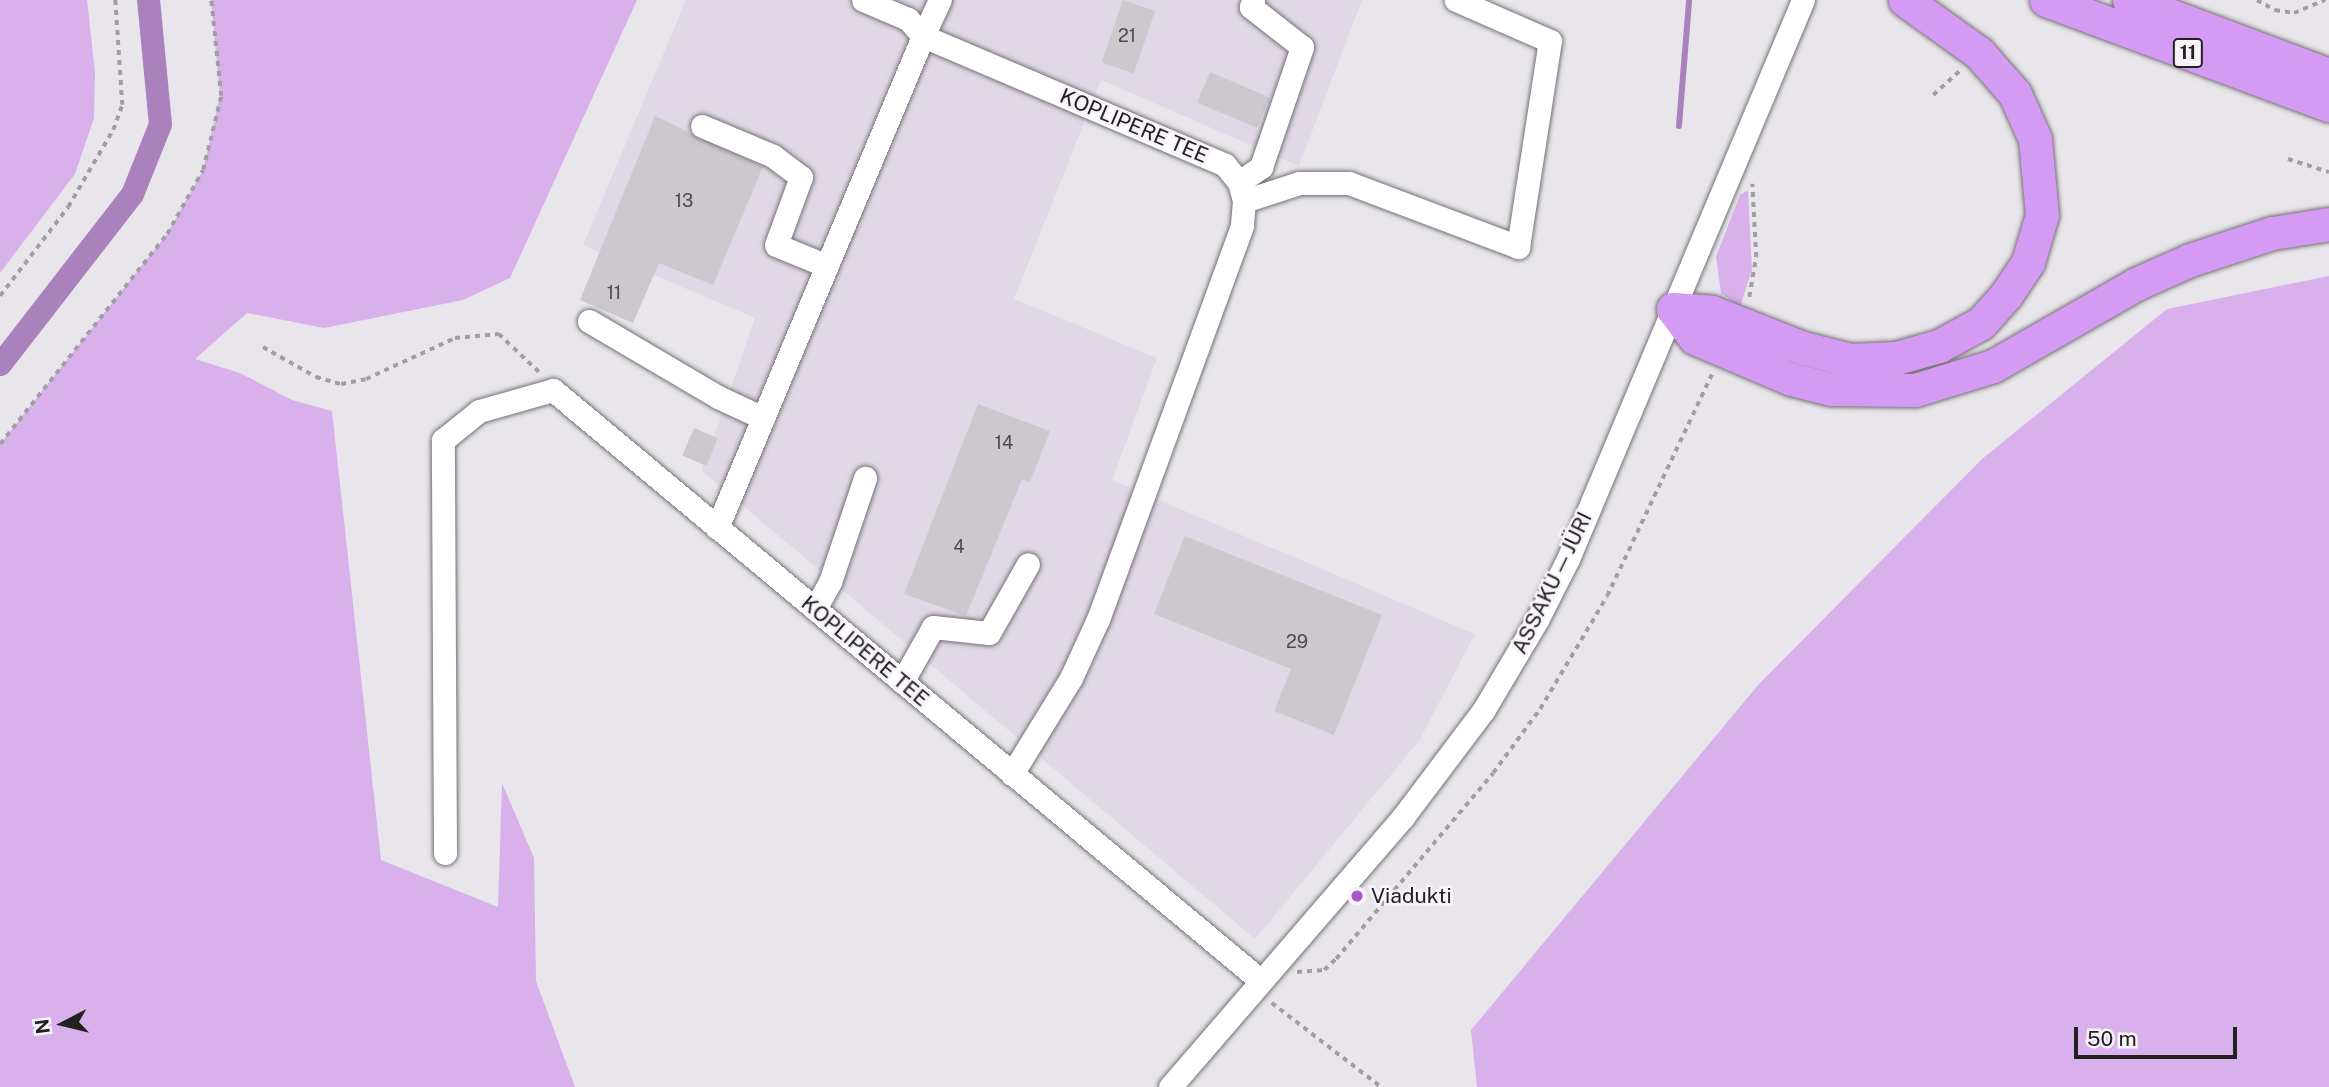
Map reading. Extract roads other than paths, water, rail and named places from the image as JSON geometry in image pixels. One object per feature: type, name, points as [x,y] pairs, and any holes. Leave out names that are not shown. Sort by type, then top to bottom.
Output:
[{"type":"highway","points":[[1673,309],[1712,312],[1793,344],[1850,360],[1896,358],[1928,349],[1981,323],[2028,262],[2042,205],[2035,139],[2015,94],[1979,53],[1905,0]]},
{"type":"highway","name":"11","points":[[2046,0],[2329,106]]},
{"type":"highway","name":"11","points":[[2129,0],[2329,75]]},
{"type":"highway","points":[[1673,309],[1695,338],[1791,379],[1830,389],[1915,390],[1993,366],[2136,284],[2189,260],[2272,233],[2329,224]]},
{"type":"street","name":"KOPLIPERE TEE","points":[[863,0],[908,19],[923,36],[1225,165],[1242,191]]},
{"type":"street","points":[[717,528],[940,0]]},
{"type":"street","points":[[1242,191],[1299,183],[1349,183],[1518,247],[1550,41],[1456,0]]},
{"type":"street","points":[[1012,774],[1071,678],[1098,619],[1242,226],[1242,191],[1261,167],[1302,47],[1246,2]]},
{"type":"street","name":"ASSAKU — JÜRI","points":[[1170,1087],[1403,817],[1490,699],[1568,559],[1800,6]]},
{"type":"street","points":[[702,126],[773,156],[801,177],[776,245],[827,266]]},
{"type":"street","points":[[589,321],[718,397],[763,418]]},
{"type":"street","name":"KOPLIPERE TEE","points":[[445,853],[443,440],[479,411],[553,390],[1012,774],[1263,978]]},
{"type":"street","points":[[815,610],[830,582],[865,478]]},
{"type":"street","points":[[902,682],[933,627],[989,634],[1028,564]]},
{"type":"waterway","points":[[0,364],[132,194],[160,124],[148,0]]},
{"type":"waterway","points":[[1679,126],[1689,1]]},
{"type":"place","name":"Viadukti","points":[[1357,896]]}]
